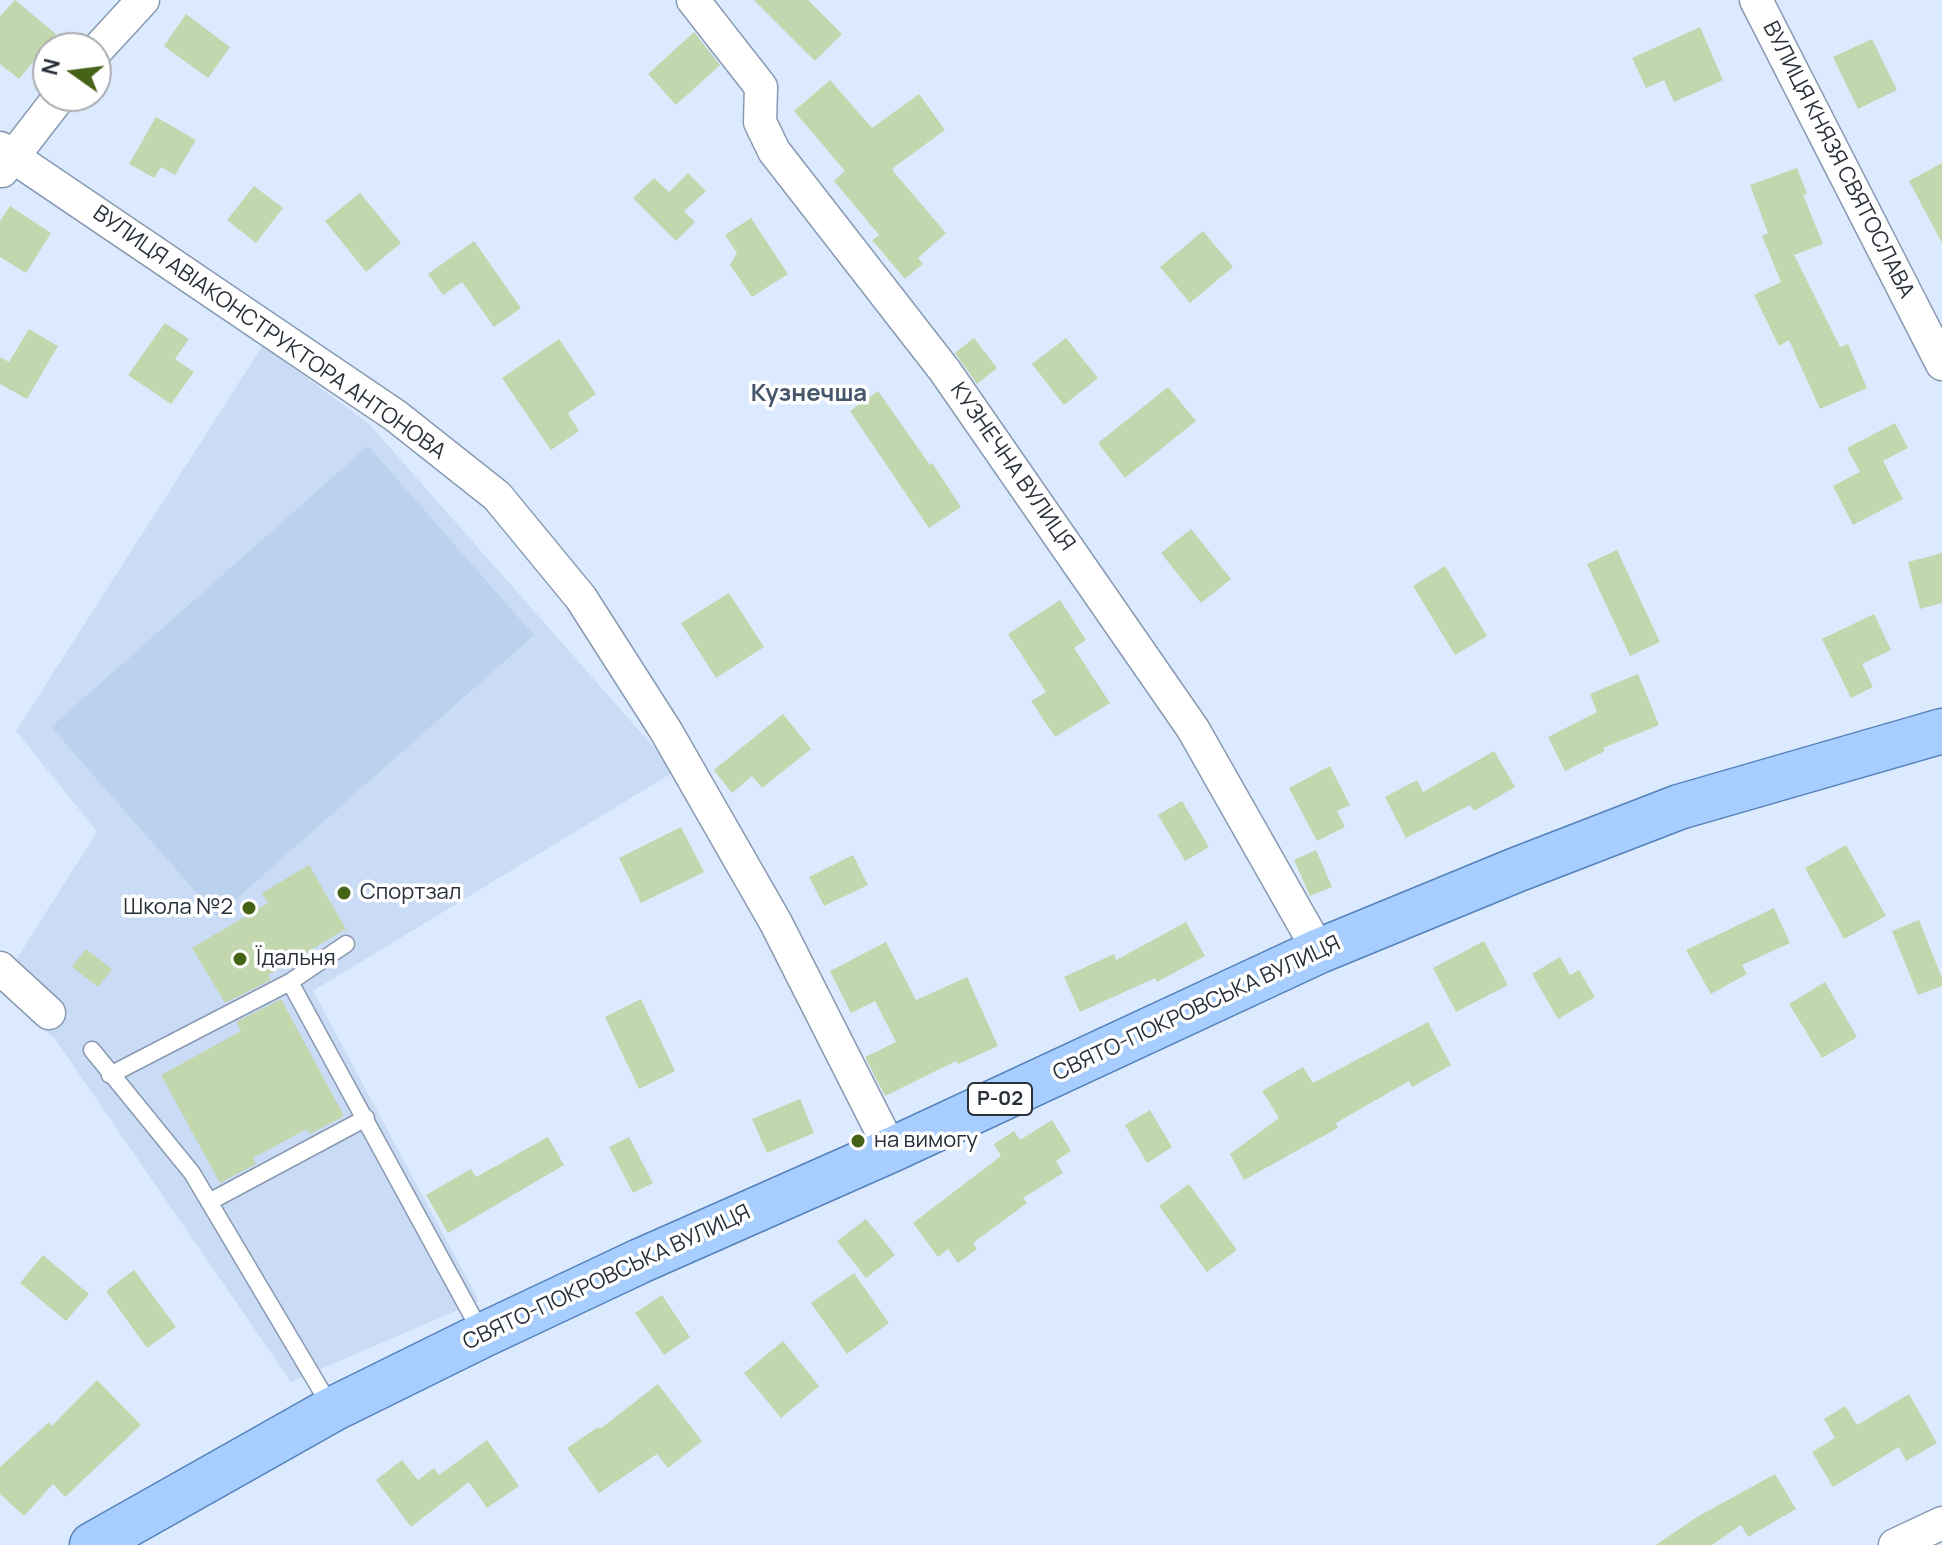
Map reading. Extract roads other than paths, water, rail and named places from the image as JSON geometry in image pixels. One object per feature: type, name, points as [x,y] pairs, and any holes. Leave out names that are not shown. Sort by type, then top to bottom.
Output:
[{"type":"main road","name":"СВЯТО-ПОКРОВСЬКА ВУЛИЦЯ","points":[[92,1545],[333,1409],[483,1335],[1319,951],[1679,807],[1942,731]]},
{"type":"street","points":[[112,34],[143,0]]},
{"type":"street","name":"КУЗНЕЧНА ВУЛИЦЯ","points":[[693,0],[761,87],[760,122],[774,151],[945,371],[1193,729],[1319,951]]},
{"type":"street","name":"ВУЛИЦЯ КНЯЗЯ СВЯТОСЛАВА","points":[[1756,0],[1942,364]]},
{"type":"street","points":[[4,159],[46,112]]},
{"type":"street","name":"ВУЛИЦЯ АВІАКОНСТРУКТОРА АНТОНОВА","points":[[4,159],[396,416],[497,496],[581,598],[666,731],[776,923],[891,1150]]},
{"type":"street","points":[[0,968],[49,1013]]},
{"type":"street","points":[[1895,1545],[1942,1523]]},
{"type":"lane","points":[[110,1075],[290,982],[346,944]]},
{"type":"lane","points":[[290,982],[483,1335]]},
{"type":"lane","points":[[92,1050],[192,1173],[333,1409]]},
{"type":"lane","points":[[209,1202],[366,1118]]},
{"type":"place","name":"Спортзал","points":[[344,893]]},
{"type":"place","name":"Школа №2","points":[[249,908]]},
{"type":"place","name":"Їдальня","points":[[240,959]]},
{"type":"place","name":"на вимогу","points":[[858,1141]]},
{"type":"district","name":"Кузнечша","points":[[809,394]]}]
